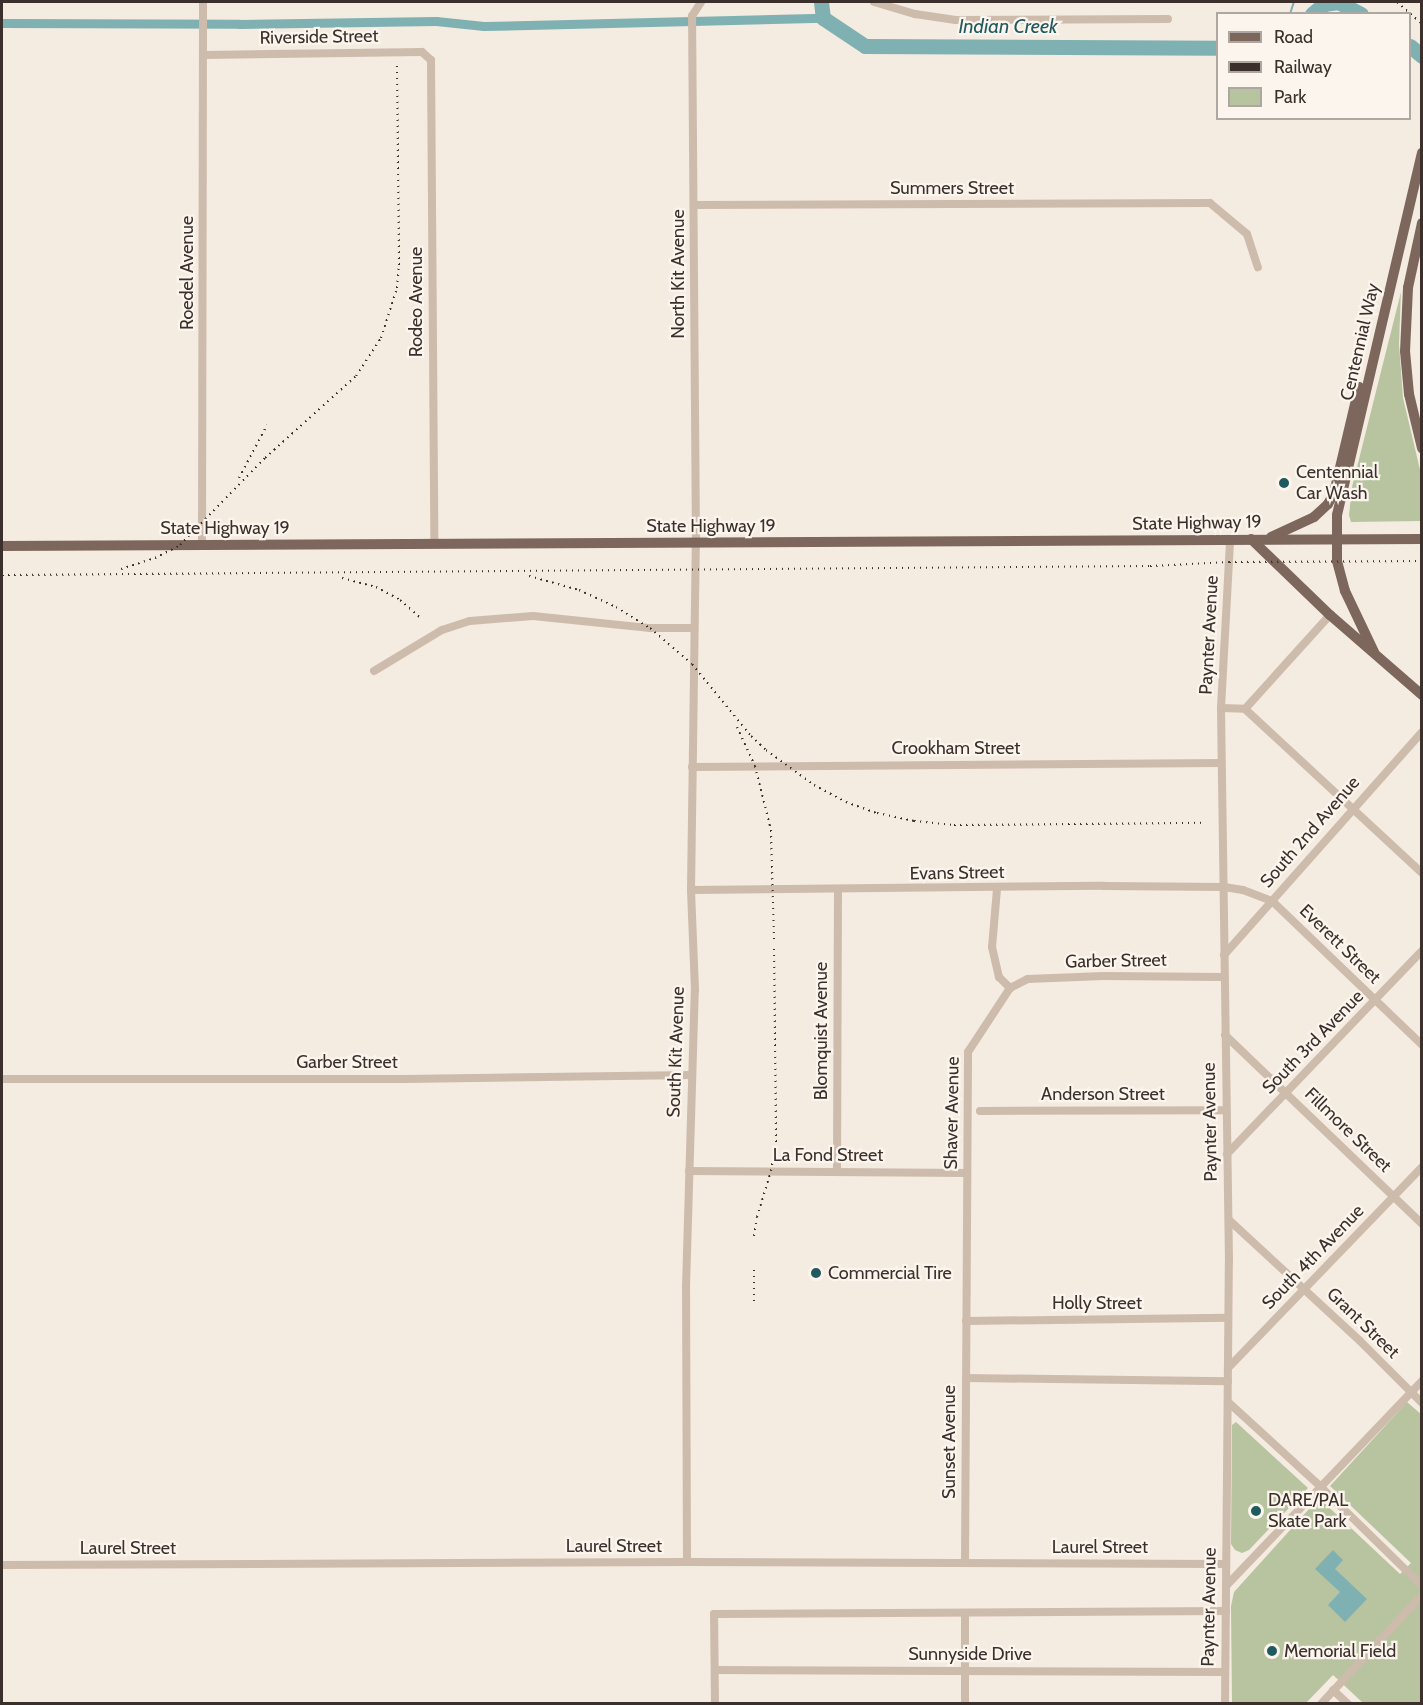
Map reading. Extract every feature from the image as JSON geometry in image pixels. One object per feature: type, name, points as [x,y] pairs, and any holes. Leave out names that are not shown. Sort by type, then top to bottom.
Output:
[{"type":"main road","name":"Centennial Way","points":[[1374,652],[1345,591],[1337,561],[1335,539],[1340,500],[1422,153]]},
{"type":"main road","name":"Centennial Way","points":[[1422,223],[1408,288],[1405,351],[1409,394],[1422,448]]},
{"type":"main road","points":[[1268,539],[1314,517],[1328,504],[1334,493],[1369,349],[1381,328]]},
{"type":"main road","points":[[1251,539],[1330,615],[1422,695]]},
{"type":"main road","name":"State Highway 19","points":[[2,546],[1422,539]]},
{"type":"street","name":"Roedel Avenue","points":[[202,545],[205,55],[203,2]]},
{"type":"street","points":[[874,2],[915,14],[956,20],[1168,19]]},
{"type":"street","name":"North Kit Avenue","points":[[696,543],[692,16],[698,4]]},
{"type":"street","name":"Riverside Street","points":[[205,55],[422,52],[431,60]]},
{"type":"street","name":"Rodeo Avenue","points":[[431,60],[434,544]]},
{"type":"street","name":"Summers Street","points":[[694,205],[1210,203],[1247,234],[1258,267]]},
{"type":"street","name":"Paynter Avenue","points":[[1225,1704],[1228,1220],[1221,708],[1230,540]]},
{"type":"street","name":"South Kit Avenue","points":[[687,1562],[686,1287],[695,990],[691,890],[696,543]]},
{"type":"street","points":[[1245,709],[1330,615]]},
{"type":"street","points":[[374,671],[442,630],[470,621],[533,616],[650,628],[693,628]]},
{"type":"street","points":[[1221,708],[1245,709],[1422,873]]},
{"type":"street","name":"South 2nd Avenue","points":[[1224,955],[1422,732]]},
{"type":"street","name":"Crookham Street","points":[[692,767],[1221,763]]},
{"type":"street","name":"Evans Street","points":[[691,890],[838,891],[1104,886],[1224,887]]},
{"type":"street","name":"Everett Street","points":[[1224,887],[1243,890],[1272,901],[1422,1045]]},
{"type":"street","points":[[997,889],[992,947],[999,977],[1010,988]]},
{"type":"street","name":"Blomquist Avenue","points":[[837,1172],[838,891]]},
{"type":"street","name":"South 3rd Avenue","points":[[1227,1154],[1376,1002],[1422,951]]},
{"type":"street","name":"Garber Street","points":[[1010,988],[1028,979],[1103,976],[1224,977]]},
{"type":"street","name":"Shaver Avenue","points":[[966,1321],[968,1052],[1010,988]]},
{"type":"street","name":"Fillmore Street","points":[[1225,1035],[1422,1224]]},
{"type":"street","name":"Garber Street","points":[[2,1079],[405,1079],[692,1075]]},
{"type":"street","name":"Anderson Street","points":[[980,1111],[1226,1110]]},
{"type":"street","name":"South 4th Avenue","points":[[1227,1368],[1422,1167]]},
{"type":"street","name":"La Fond Street","points":[[689,1171],[967,1173]]},
{"type":"street","name":"Grant Street","points":[[1228,1220],[1422,1403]]},
{"type":"street","name":"Holly Street","points":[[966,1321],[1228,1318]]},
{"type":"street","name":"Sunset Avenue","points":[[965,1563],[966,1321]]},
{"type":"street","points":[[966,1378],[1228,1381]]},
{"type":"street","points":[[1226,1586],[1422,1381]]},
{"type":"street","points":[[1228,1402],[1321,1487],[1422,1586]]},
{"type":"street","name":"Laurel Street","points":[[2,1565],[687,1562],[1226,1564]]},
{"type":"street","points":[[1321,1704],[1422,1595]]},
{"type":"street","points":[[715,1704],[714,1614],[1226,1611]]},
{"type":"street","points":[[965,1613],[965,1704]]},
{"type":"street","name":"Sunnyside Drive","points":[[715,1670],[1225,1672]]},
{"type":"street","points":[[1333,1690],[1348,1704]]},
{"type":"green space","points":[[1401,292],[1399,344],[1403,398],[1421,474],[1421,521],[1351,522],[1349,515],[1352,487]]},
{"type":"green space","points":[[1407,1402],[1422,1415],[1421,1703],[1363,1703],[1333,1675],[1306,1703],[1232,1704],[1231,1606],[1234,1592],[1319,1498],[1400,1574],[1411,1563],[1330,1486]]},
{"type":"green space","points":[[1236,1422],[1308,1488],[1249,1550],[1242,1553],[1235,1550],[1231,1544],[1232,1425]]},
{"type":"water","points":[[1333,1550],[1343,1560],[1335,1569],[1367,1599],[1345,1622],[1328,1605],[1340,1592],[1315,1569]]},
{"type":"waterway","name":"Indian Creek","points":[[821,2],[823,18],[865,46],[1216,48]]},
{"type":"waterway","points":[[1291,12],[1294,2]]},
{"type":"waterway","name":"Indian Creek","points":[[1314,12],[1324,4],[1338,2],[1357,12]]},
{"type":"waterway","points":[[2,23],[239,24],[436,21],[484,26],[823,18]]},
{"type":"waterway","name":"Indian Creek","points":[[1411,47],[1422,56]]},
{"type":"railway","points":[[1397,2],[1408,12]]},
{"type":"railway","points":[[1411,14],[1422,24]]},
{"type":"railway","points":[[121,569],[155,558],[180,545],[265,458],[356,376],[381,338],[397,288],[399,265],[397,62]]},
{"type":"railway","points":[[239,478],[267,425]]},
{"type":"railway","points":[[2,575],[1150,566],[1229,562],[1422,561]]},
{"type":"railway","points":[[529,576],[579,590],[616,607],[650,628],[692,664],[751,736],[766,750],[814,785],[846,802],[877,813],[914,821],[954,825],[1206,823]]},
{"type":"railway","points":[[342,578],[376,587],[400,600],[422,619]]},
{"type":"railway","points":[[737,727],[755,766],[771,830],[774,939]]},
{"type":"railway","points":[[754,1236],[776,1142],[774,945]]},
{"type":"railway","points":[[754,1270],[754,1301]]},
{"type":"place","name":"Centennial Car Wash","points":[[1284,483]]},
{"type":"place","name":"Commercial Tire","points":[[816,1273]]},
{"type":"place","name":"DARE/PAL Skate Park","points":[[1256,1511]]},
{"type":"place","name":"Memorial Field","points":[[1272,1651]]}]
